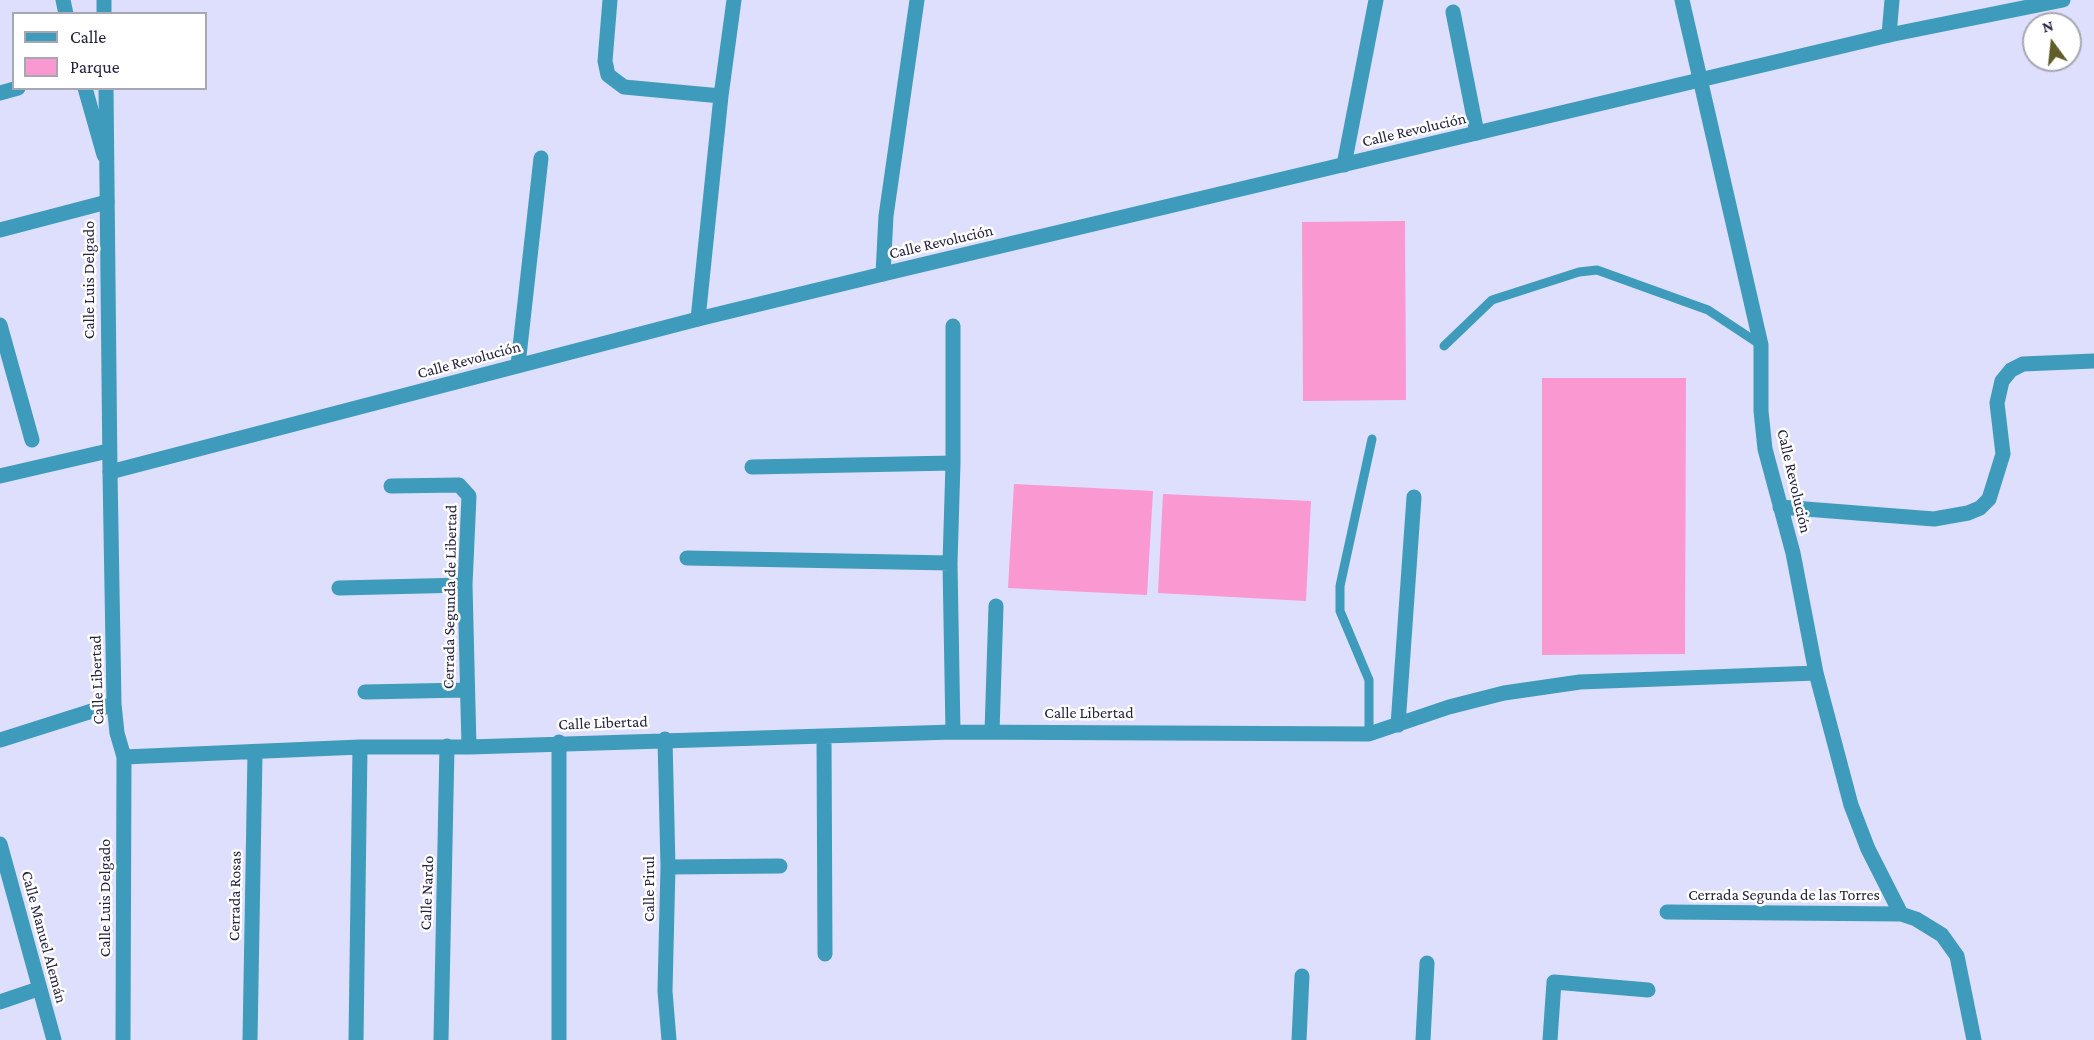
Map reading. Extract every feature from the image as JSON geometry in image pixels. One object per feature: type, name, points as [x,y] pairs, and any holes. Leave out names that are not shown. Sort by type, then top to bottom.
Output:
[{"type":"street","points":[[610,0],[604,61],[608,75],[624,87],[721,96]]},
{"type":"street","points":[[698,319],[721,96],[734,0]]},
{"type":"street","points":[[883,274],[886,216],[917,0]]},
{"type":"street","points":[[1344,165],[1376,0]]},
{"type":"street","points":[[1682,0],[1699,80],[1889,35],[2063,0]]},
{"type":"street","points":[[1889,35],[1892,0]]},
{"type":"street","points":[[1453,12],[1477,133]]},
{"type":"street","name":"Calle Revolución","points":[[110,472],[698,319],[1699,80],[1761,345],[1765,449],[1793,553],[1816,673],[1851,805],[1868,849],[1901,914]]},
{"type":"street","points":[[86,90],[108,170]]},
{"type":"street","name":"Calle Luis Delgado","points":[[106,90],[110,472]]},
{"type":"street","points":[[518,365],[541,158]]},
{"type":"street","points":[[0,230],[107,202]]},
{"type":"street","points":[[0,325],[32,440]]},
{"type":"street","points":[[953,326],[950,563],[953,732]]},
{"type":"street","points":[[1780,507],[1934,519],[1968,513],[1980,508],[1989,500],[1998,477],[2003,454],[1996,403],[1998,391],[2011,370],[2023,364],[2094,361]]},
{"type":"street","points":[[0,476],[108,451]]},
{"type":"street","points":[[752,468],[953,463]]},
{"type":"street","name":"Calle Libertad","points":[[110,472],[114,704],[117,734],[124,757],[360,747],[470,747],[560,742],[953,732],[1369,734]]},
{"type":"street","name":"Cerrada Segunda de Libertad","points":[[391,486],[459,485],[466,490],[469,496],[465,585],[466,690],[470,747]]},
{"type":"street","points":[[1398,725],[1414,497]]},
{"type":"street","points":[[687,558],[950,563]]},
{"type":"street","points":[[339,588],[465,585]]},
{"type":"street","points":[[992,732],[996,606]]},
{"type":"street","points":[[1369,734],[1449,706],[1504,693],[1580,682],[1816,673]]},
{"type":"street","points":[[365,692],[466,690]]},
{"type":"street","points":[[0,740],[114,704]]},
{"type":"street","points":[[824,736],[825,954]]},
{"type":"street","name":"Calle Pirul","points":[[665,739],[668,867],[665,991],[669,1040]]},
{"type":"street","points":[[559,1040],[560,742]]},
{"type":"street","name":"Calle Nardo","points":[[441,1040],[447,746]]},
{"type":"street","points":[[356,1040],[360,747]]},
{"type":"street","name":"Cerrada Rosas","points":[[250,1040],[255,753]]},
{"type":"street","name":"Calle Luis Delgado","points":[[123,1040],[124,757]]},
{"type":"street","name":"Calle Manuel Alemán","points":[[0,844],[38,989],[54,1040]]},
{"type":"street","points":[[668,867],[780,866]]},
{"type":"street","name":"Cerrada Segunda de las Torres","points":[[1667,912],[1901,914]]},
{"type":"street","points":[[1901,914],[1930,926],[1942,935],[1957,956],[1974,1040]]},
{"type":"street","points":[[1423,1040],[1427,963]]},
{"type":"street","points":[[1299,1040],[1302,976]]},
{"type":"street","points":[[1550,1040],[1554,982],[1648,990]]},
{"type":"street","points":[[0,1002],[38,989]]},
{"type":"lane","points":[[1444,346],[1492,300],[1579,272],[1597,270],[1708,310],[1761,345]]},
{"type":"lane","points":[[1369,734],[1369,680],[1341,611],[1340,586],[1372,439]]},
{"type":"green space","points":[[1405,221],[1406,400],[1303,401],[1302,222]]},
{"type":"green space","points":[[1542,378],[1686,378],[1685,654],[1542,655]]},
{"type":"green space","points":[[1014,484],[1153,491],[1147,595],[1008,588]]},
{"type":"green space","points":[[1163,494],[1311,501],[1306,601],[1158,593]]}]
